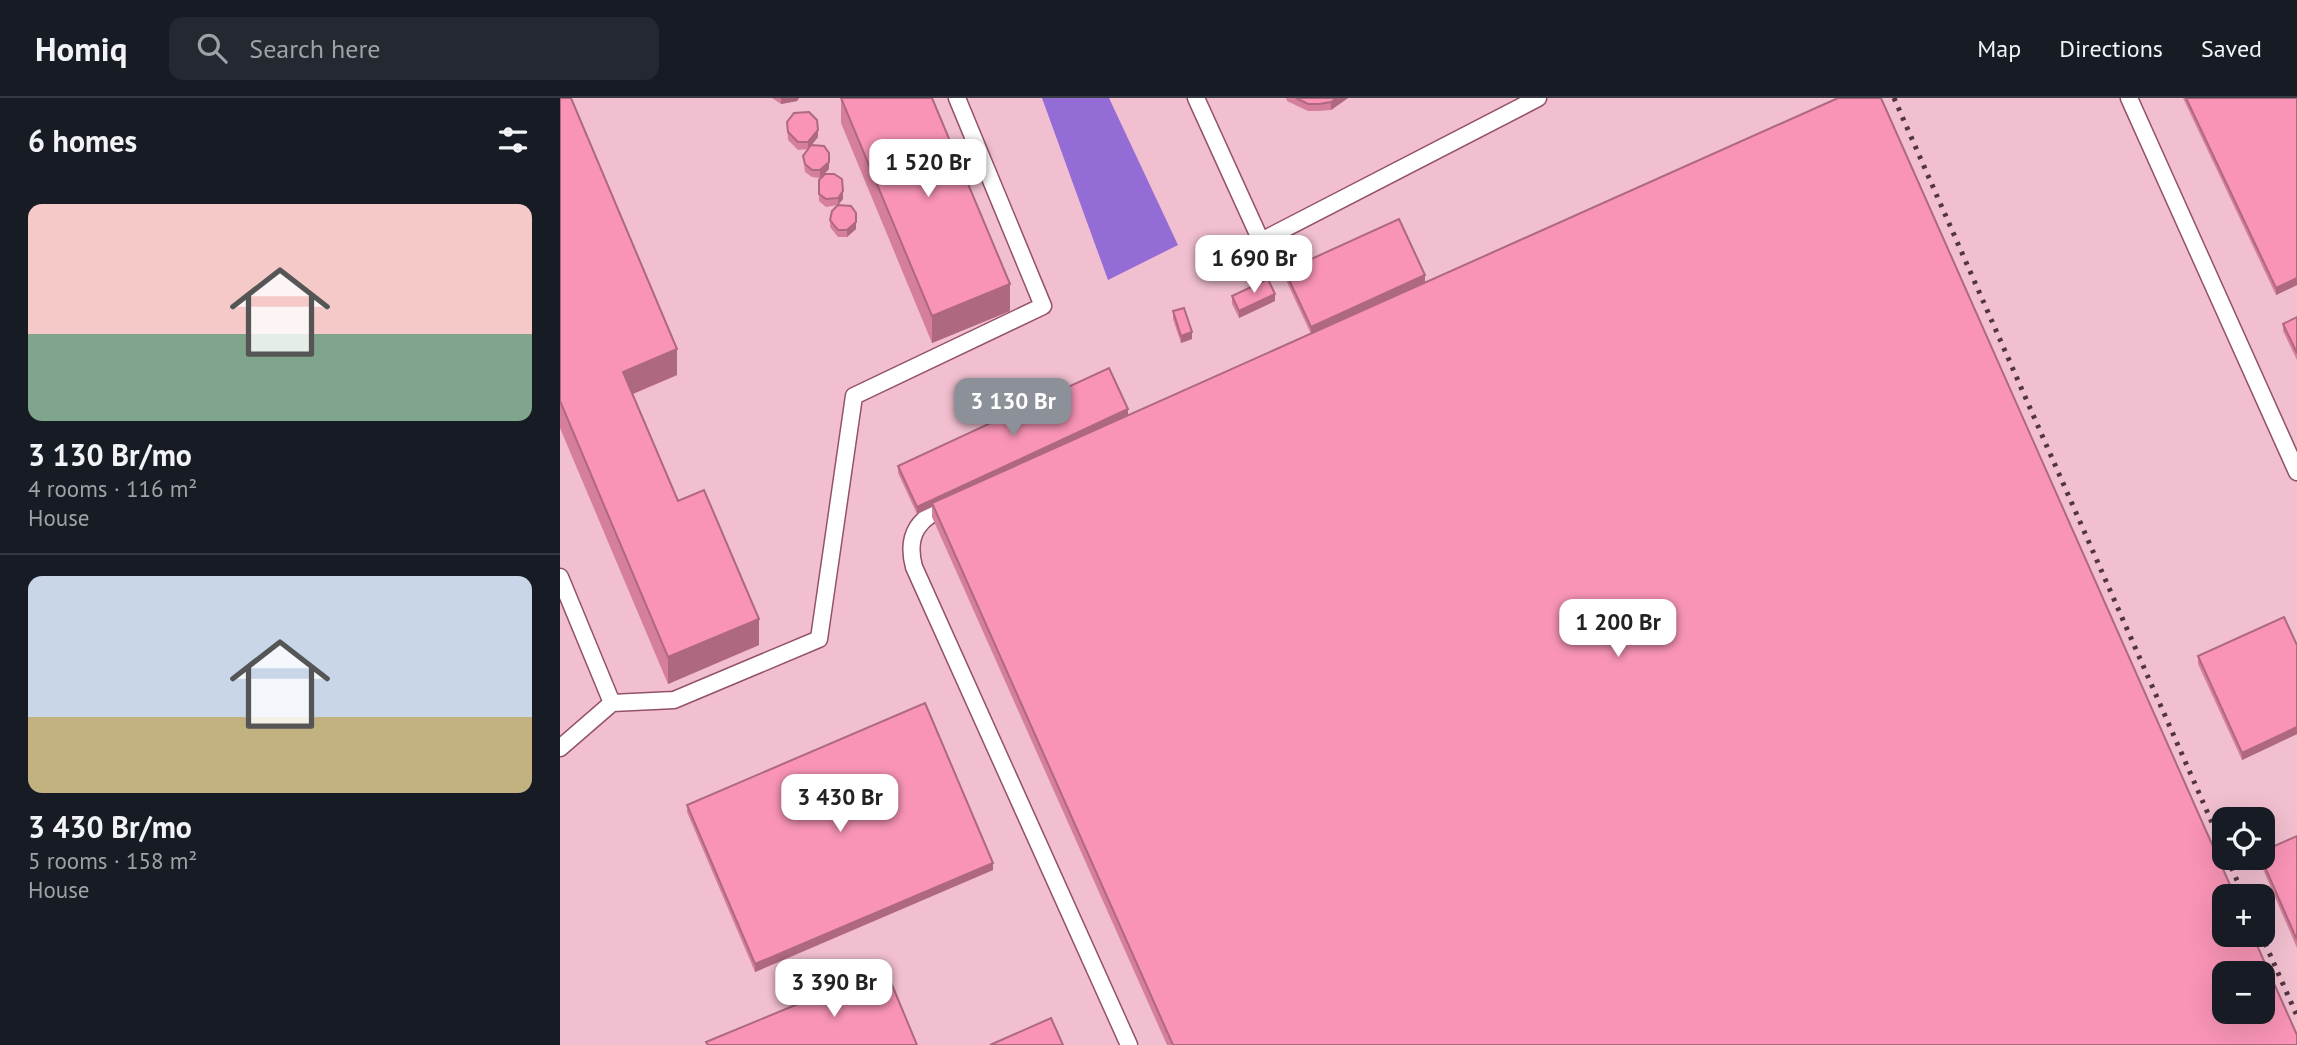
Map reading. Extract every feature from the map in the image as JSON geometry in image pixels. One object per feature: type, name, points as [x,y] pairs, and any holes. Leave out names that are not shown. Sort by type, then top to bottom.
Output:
[{"type":"lane","points":[[560,748],[612,703],[674,700],[819,639],[854,396],[1043,306],[957,98]]},
{"type":"lane","points":[[1196,98],[1261,242],[1538,98]]},
{"type":"lane","points":[[2129,98],[2297,472]]},
{"type":"lane","points":[[967,496],[928,514],[922,520],[912,543],[914,567],[1129,1045]]},
{"type":"lane","points":[[560,577],[612,703]]},
{"type":"shaded area","points":[[560,98],[2297,98],[2297,1045],[560,1045]]},
{"type":"shaded area","points":[[1042,98],[1109,98],[1178,245],[1108,280]]},
{"type":"building","points":[[560,98],[571,98],[677,349],[623,372],[678,501],[704,490],[759,619],[668,657],[560,401]]},
{"type":"building","points":[[841,98],[932,98],[1010,284],[932,316]]},
{"type":"building","points":[[1296,98],[1337,98],[1331,102],[1308,104]]},
{"type":"building","points":[[1838,98],[1881,98],[2212,844],[2212,870],[2223,870],[2230,884],[2212,884],[2212,947],[2258,947],[2264,961],[2212,961],[2212,1024],[2275,1024],[2275,986],[2297,1035],[2297,1045],[1173,1045],[932,503]]},
{"type":"building","points":[[2186,98],[2297,98],[2297,278],[2276,288]]},
{"type":"building","points":[[809,112],[817,120],[818,130],[808,142],[798,142],[788,132],[787,122],[794,113]]},
{"type":"building","points":[[811,145],[824,146],[829,153],[829,162],[820,170],[812,170],[805,164],[803,156]]},
{"type":"building","points":[[825,174],[834,174],[842,179],[843,191],[838,198],[826,199],[819,194],[819,180]]},
{"type":"building","points":[[838,205],[851,206],[856,213],[856,222],[847,230],[838,230],[830,220],[832,211]]},
{"type":"building","points":[[1399,219],[1425,275],[1311,327],[1285,271]]},
{"type":"building","points":[[1268,279],[1275,294],[1239,311],[1232,296]]},
{"type":"building","points":[[1184,308],[1192,332],[1181,336],[1173,311]]},
{"type":"building","points":[[2297,317],[2297,353],[2283,324]]},
{"type":"building","points":[[1109,368],[1128,409],[917,507],[898,466]]},
{"type":"building","points":[[2284,617],[2297,645],[2297,727],[2242,753],[2198,656]]},
{"type":"building","points":[[925,703],[993,863],[755,964],[687,805]]},
{"type":"building","points":[[2297,836],[2297,940],[2275,890],[2275,884],[2272,884],[2266,870],[2275,870],[2275,846]]},
{"type":"building","points":[[885,968],[917,1045],[708,1045],[706,1042]]},
{"type":"building","points":[[1051,1018],[1063,1045],[990,1045]]},
{"type":"railway","points":[[1894,98],[2212,823]]},
{"type":"railway","points":[[2232,870],[2239,884]]},
{"type":"railway","points":[[2267,947],[2297,1016]]}]
